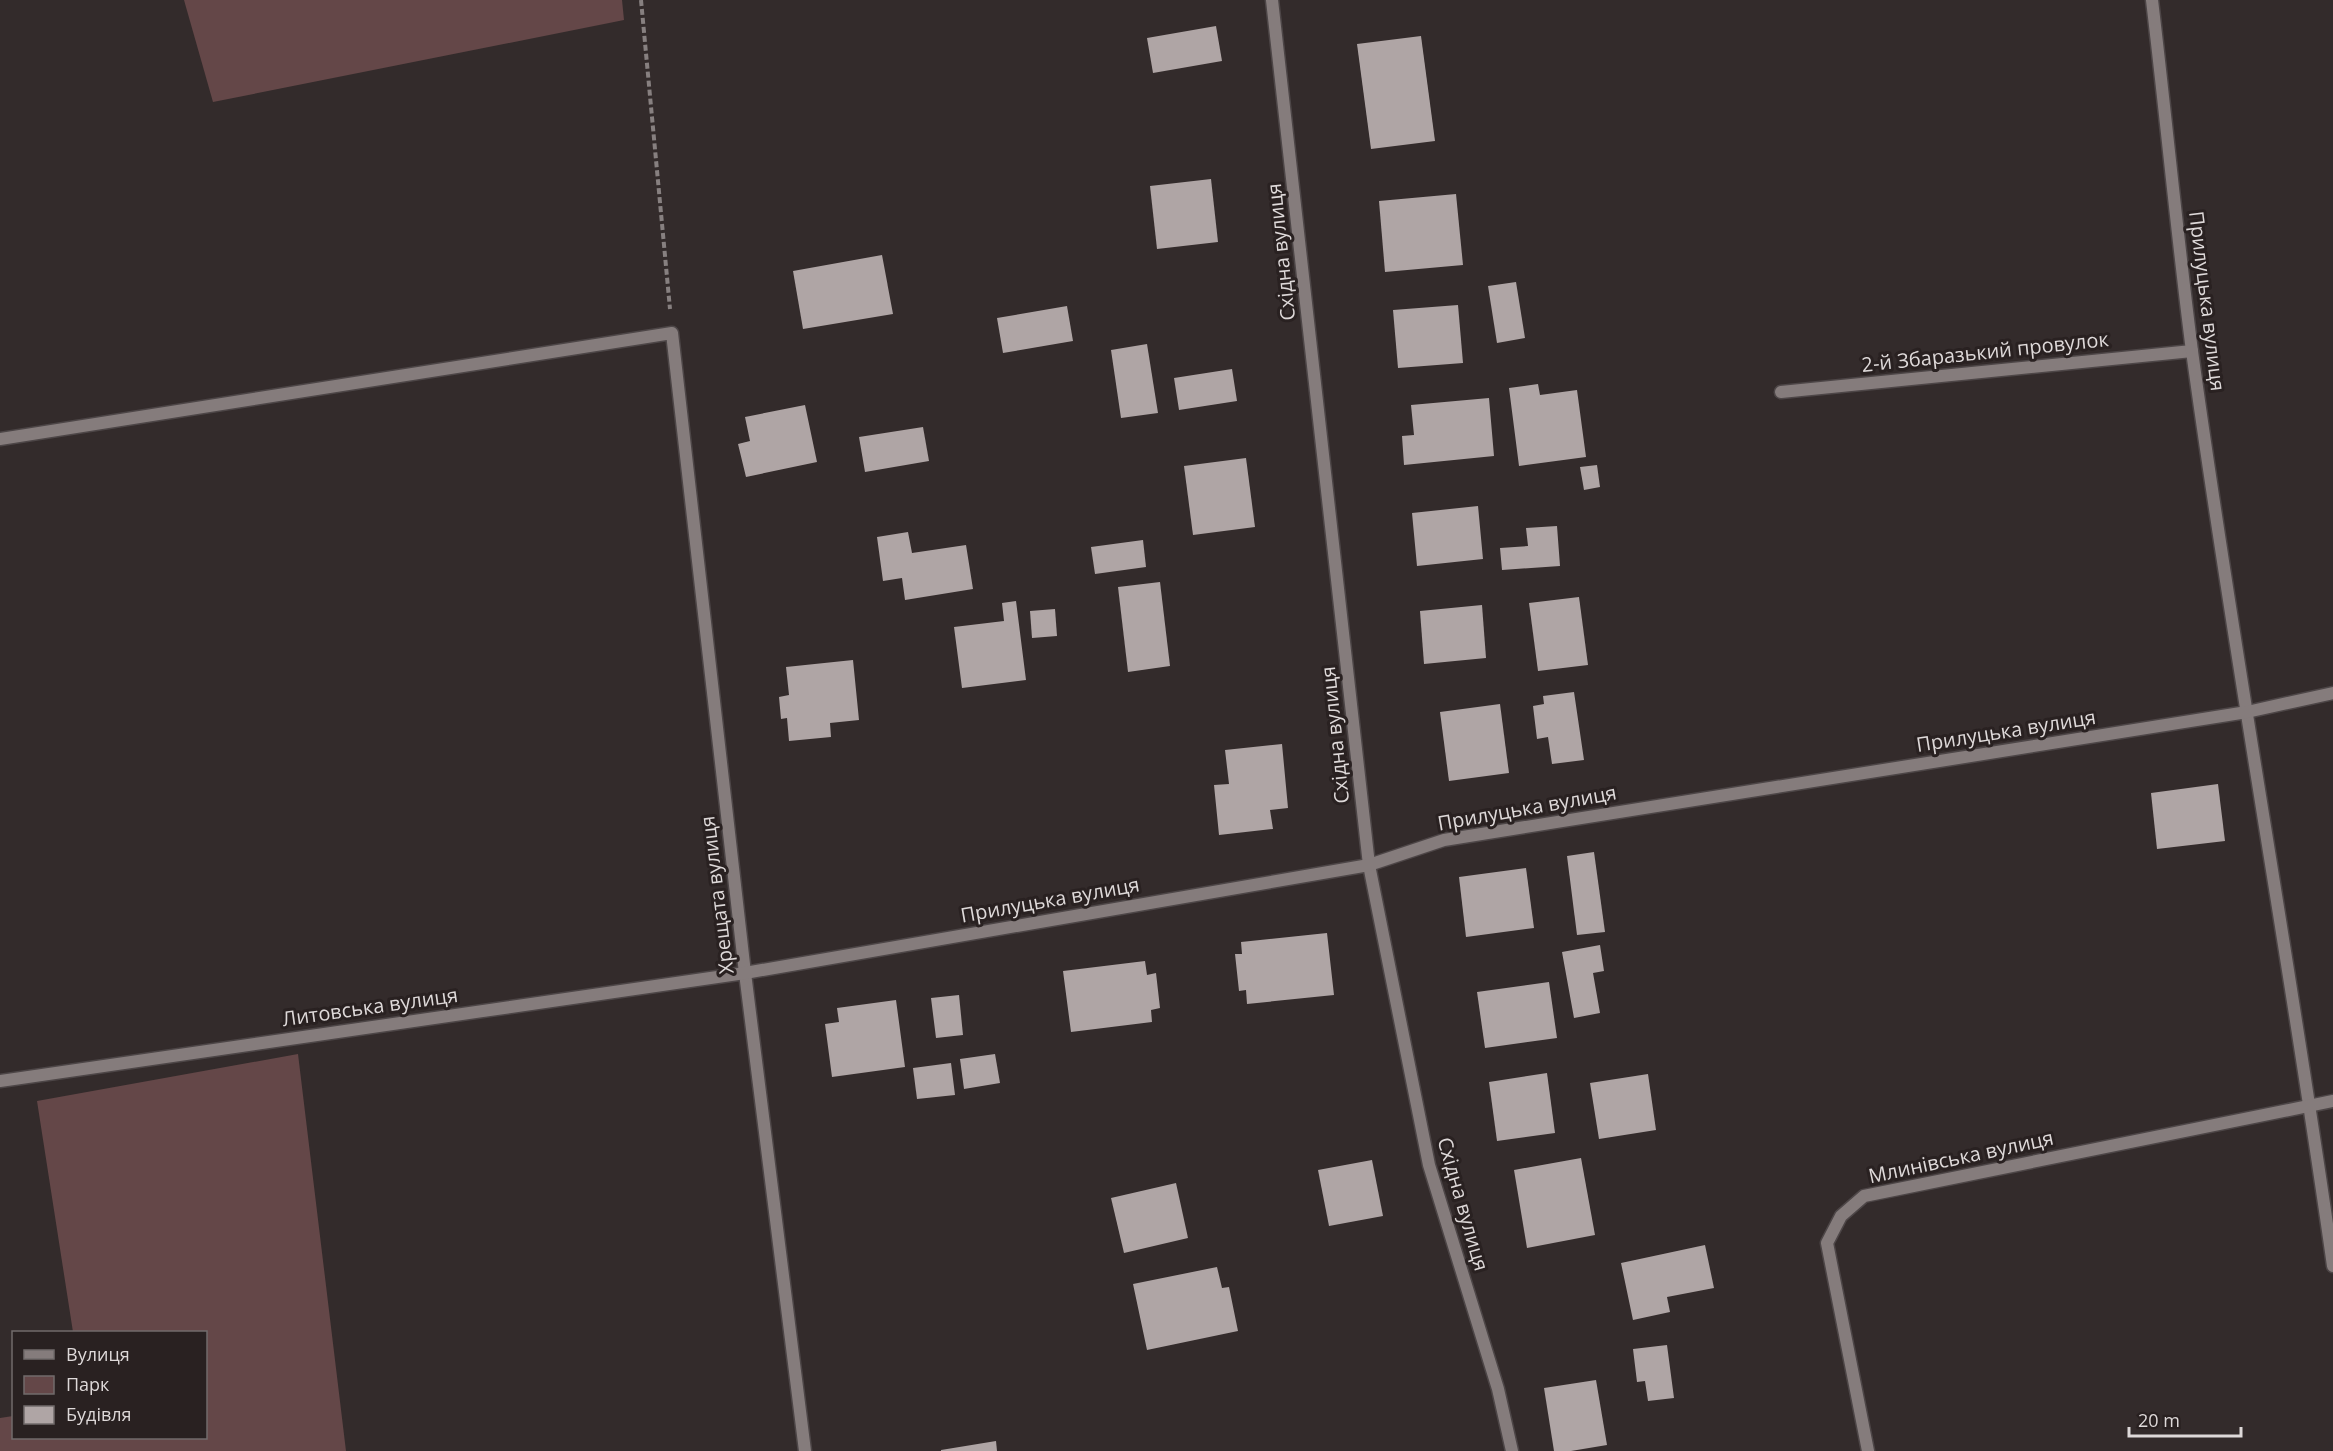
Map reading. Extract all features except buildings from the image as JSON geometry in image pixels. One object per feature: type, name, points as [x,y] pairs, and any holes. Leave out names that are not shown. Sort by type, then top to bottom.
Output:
[{"type":"street","name":"Східна вулиця","points":[[1272,0],[1369,866],[1429,1165],[1498,1389],[1512,1451]]},
{"type":"street","name":"Прилуцька вулиця","points":[[2152,0],[2192,351],[2247,712],[2311,1105],[2333,1266]]},
{"type":"street","points":[[0,439],[672,333]]},
{"type":"street","name":"Хрещата вулиця","points":[[672,333],[745,973],[805,1451]]},
{"type":"street","name":"2-й Збаразький провулок","points":[[1781,392],[2192,351]]},
{"type":"street","name":"Прилуцька вулиця","points":[[745,973],[1369,866],[1444,840],[2247,712],[2333,693]]},
{"type":"street","name":"Литовська вулиця","points":[[0,1081],[745,973]]},
{"type":"street","name":"Млинівська вулиця","points":[[1868,1451],[1827,1243],[1841,1216],[1864,1196],[2333,1101]]},
{"type":"path","points":[[641,0],[672,333]]},
{"type":"green space","points":[[184,0],[622,0],[624,20],[213,102]]},
{"type":"green space","points":[[298,1054],[346,1451],[0,1451],[0,1418],[12,1416],[12,1439],[207,1439],[207,1331],[73,1331],[37,1101]]}]
